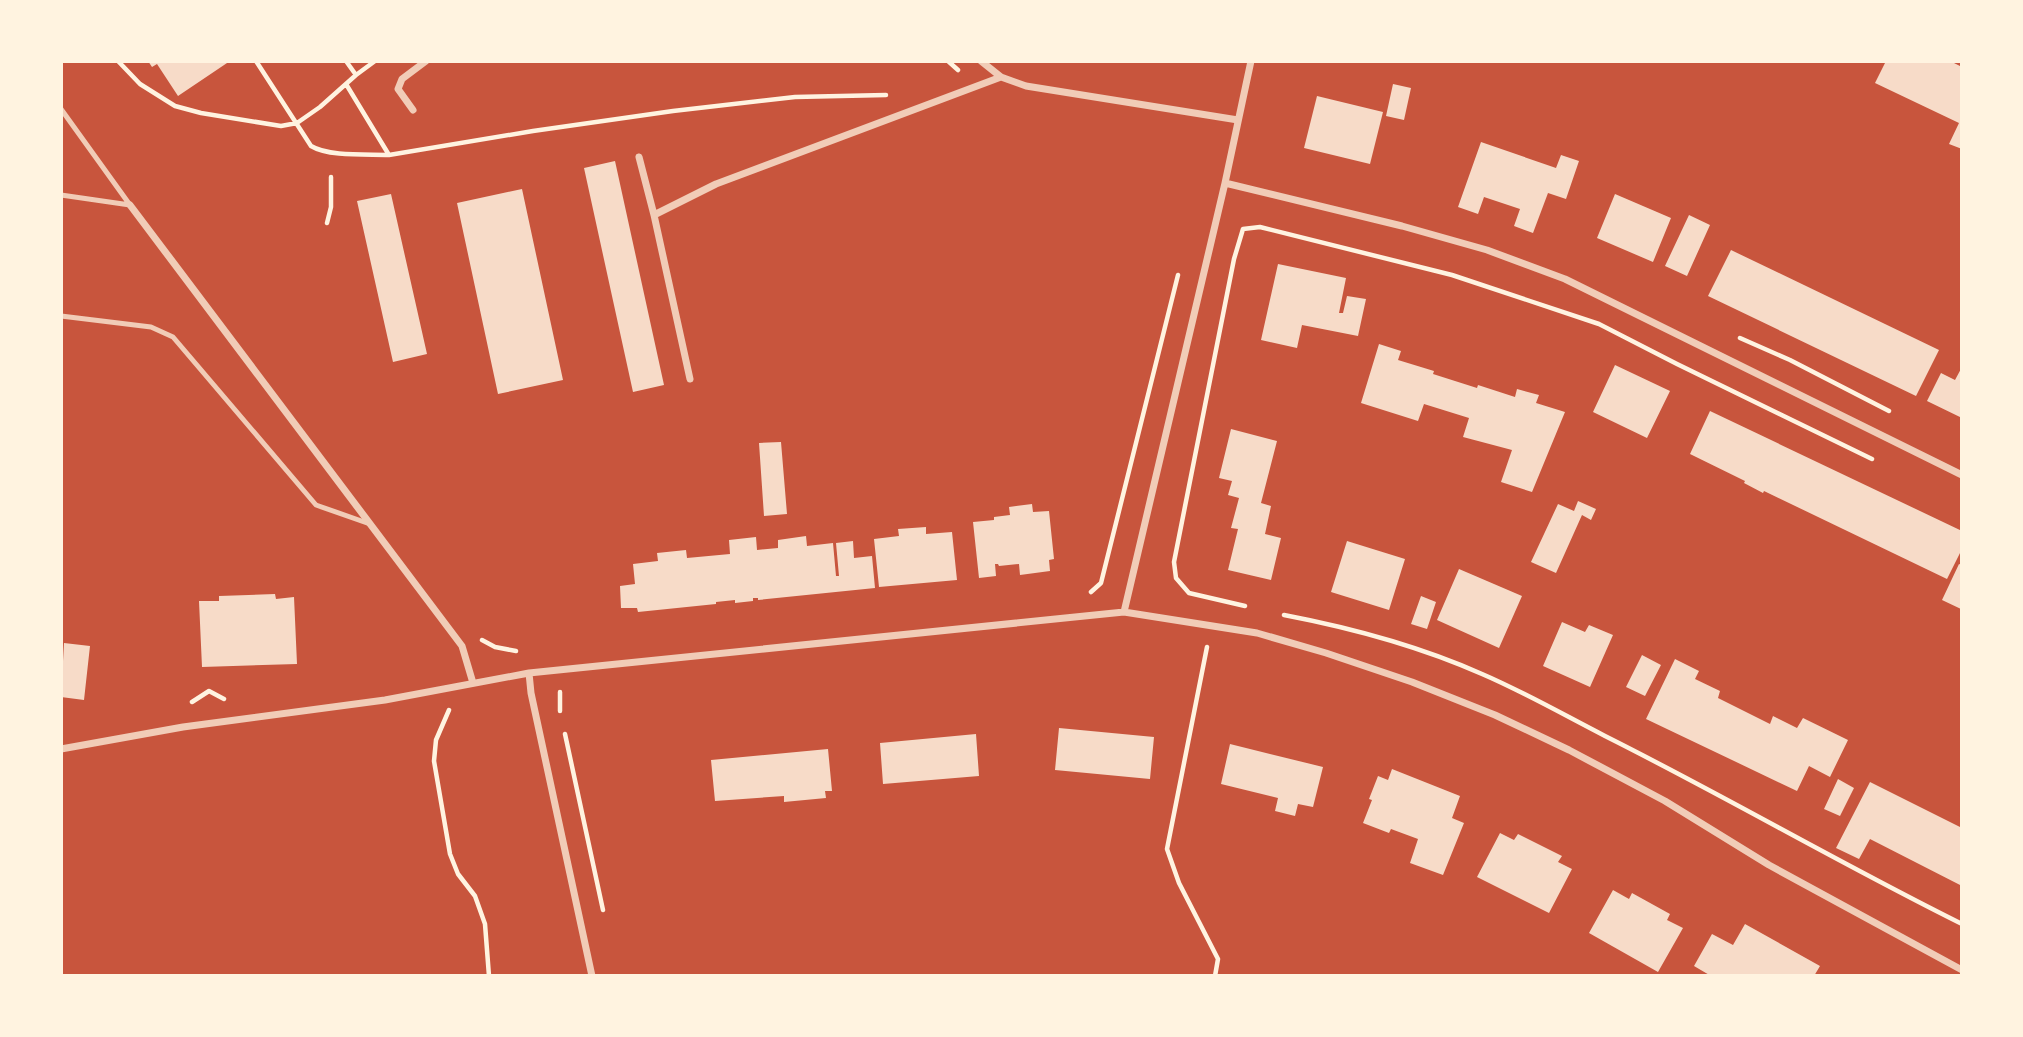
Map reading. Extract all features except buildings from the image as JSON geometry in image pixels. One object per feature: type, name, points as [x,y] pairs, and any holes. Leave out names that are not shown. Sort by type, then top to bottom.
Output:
[{"type":"street","points":[[413,110],[398,89],[402,79],[426,61]]},
{"type":"street","points":[[981,61],[1001,77],[1026,86],[1238,120]]},
{"type":"street","points":[[1124,612],[1251,61]]},
{"type":"street","points":[[654,215],[716,184],[1001,77]]},
{"type":"street","points":[[639,157],[690,379]]},
{"type":"street","points":[[1225,183],[1402,226],[1487,250],[1565,279],[1962,475]]},
{"type":"street","points":[[130,205],[462,646],[473,683]]},
{"type":"street","points":[[61,749],[183,727],[385,700],[529,673],[1124,612],[1257,633],[1412,682],[1495,715],[1569,750],[1665,801],[1769,865],[1962,970]]},
{"type":"street","points":[[529,673],[531,693],[592,976]]},
{"type":"lane","points":[[61,109],[130,205]]},
{"type":"lane","points":[[61,195],[130,205]]},
{"type":"lane","points":[[61,316],[151,327],[173,337],[317,505],[373,526]]},
{"type":"path","points":[[118,61],[140,84],[175,106],[281,126],[297,123],[320,107],[374,61]]},
{"type":"path","points":[[256,61],[311,145],[320,151],[389,155],[673,111],[795,97],[888,95]]},
{"type":"path","points":[[346,61],[356,75]]},
{"type":"path","points":[[949,77],[961,73]]},
{"type":"path","points":[[346,84],[389,155]]},
{"type":"path","points":[[327,223],[331,207],[331,177]]},
{"type":"path","points":[[1254,608],[1189,593],[1176,578],[1174,562],[1234,259],[1243,229],[1260,227],[1452,275],[1599,324],[1877,461]]},
{"type":"path","points":[[1087,597],[1101,583],[1181,263]]},
{"type":"path","points":[[1278,614],[1331,624],[1412,647],[1482,674],[1647,757],[1880,884],[1962,924]]},
{"type":"path","points":[[462,646],[481,639],[495,647],[513,651],[524,650]]},
{"type":"path","points":[[1208,647],[1167,849],[1180,883],[1218,960],[1215,976]]},
{"type":"path","points":[[560,670],[559,707],[562,720]]},
{"type":"path","points":[[445,689],[450,708],[436,740],[434,761],[450,854],[458,874],[475,896],[485,924],[489,976]]},
{"type":"path","points":[[188,705],[209,691],[232,703]]},
{"type":"path","points":[[565,734],[606,922]]}]
